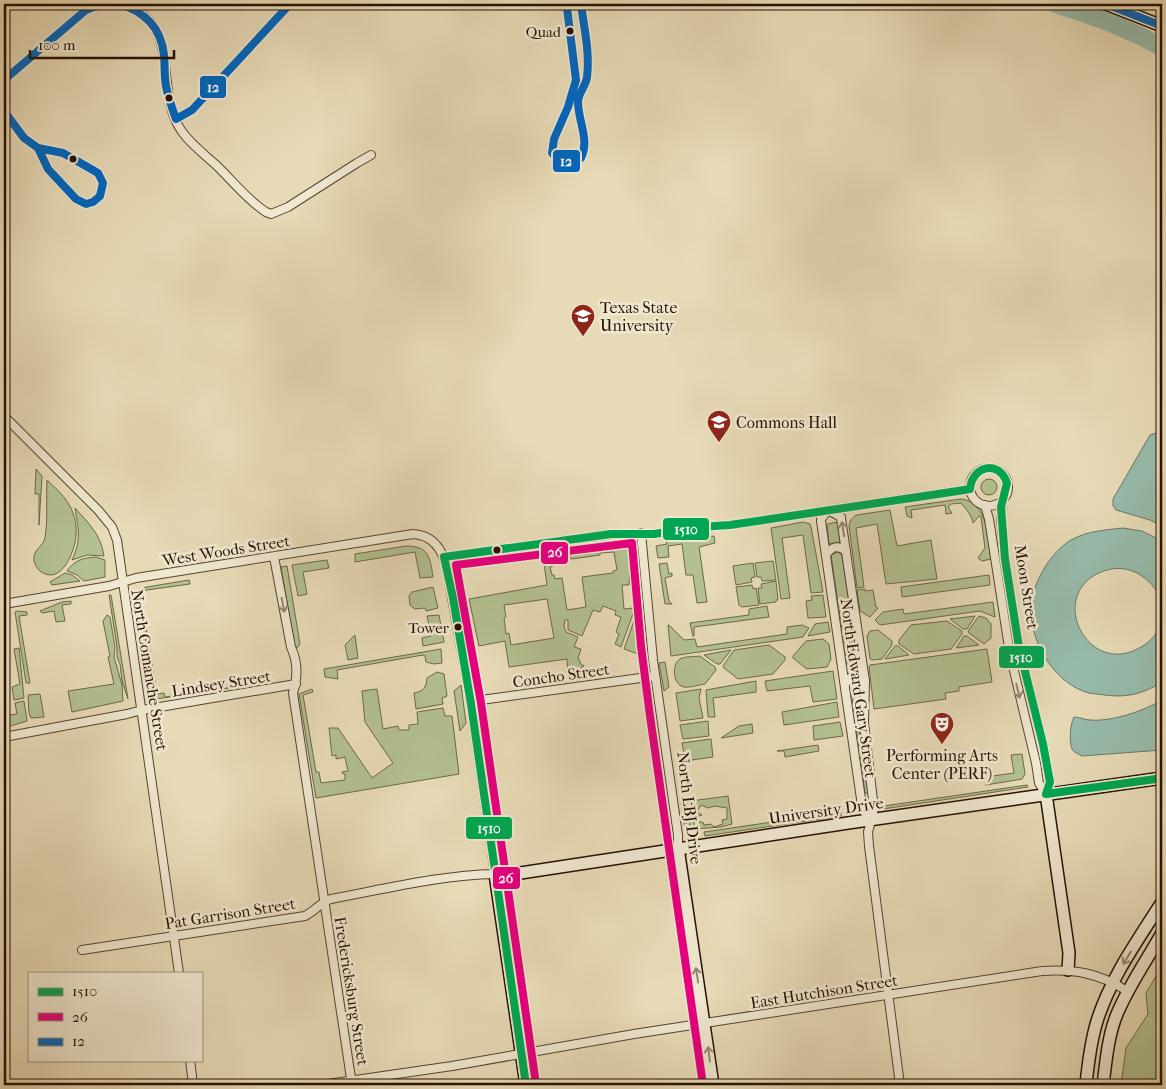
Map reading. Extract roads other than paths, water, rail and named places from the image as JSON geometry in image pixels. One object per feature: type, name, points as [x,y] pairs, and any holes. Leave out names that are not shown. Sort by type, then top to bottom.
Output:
[{"type":"main road","points":[[1106,4],[1162,26]]},
{"type":"main road","name":"University Drive","points":[[495,874],[514,874],[1160,777]]},
{"type":"main road","name":"Moon Street","points":[[1046,794],[1069,953],[1068,970]]},
{"type":"main road","name":"North LBJ Drive","points":[[678,848],[713,1085]]},
{"type":"main road","points":[[495,874],[526,1085]]},
{"type":"main road","points":[[1086,1085],[1096,1022],[1113,982],[1162,902]]},
{"type":"main road","points":[[1103,1085],[1106,1057],[1116,1015],[1127,991],[1160,937],[1144,931]]},
{"type":"main road","points":[[1090,1053],[1106,1057]]},
{"type":"street","points":[[4,80],[86,10],[101,4]]},
{"type":"street","points":[[118,4],[126,5],[140,13],[150,21],[157,32],[163,45],[169,102],[183,133],[266,212],[271,214],[288,207],[371,156]]},
{"type":"street","name":"North Comanche Street","points":[[4,416],[110,524],[115,534],[119,549],[122,582],[179,972]]},
{"type":"street","points":[[987,468],[996,468],[1004,475],[1007,492],[1002,501],[985,505],[973,497],[970,489],[972,478],[977,472],[987,468]]},
{"type":"street","points":[[495,874],[471,704],[444,557],[611,534],[654,534],[699,527],[730,525],[970,489]]},
{"type":"street","name":"Moon Street","points":[[1002,501],[1005,559],[1019,647],[1043,744],[1050,782],[1046,794]]},
{"type":"street","name":"Moon Street","points":[[985,505],[989,519],[1010,654],[1036,763],[1039,784],[1046,794]]},
{"type":"street","name":"North Edward Gary Street","points":[[828,510],[841,516],[864,680],[864,724],[874,809],[870,820],[863,810],[821,519],[828,510]]},
{"type":"street","name":"North LBJ Drive","points":[[641,533],[655,676],[678,836],[678,848]]},
{"type":"street","name":"West Woods Street","points":[[4,604],[109,586],[136,578],[413,534],[422,535],[432,540],[440,548],[444,557]]},
{"type":"street","points":[[826,555],[834,547],[842,548],[846,551]]},
{"type":"street","name":"Fredericksburg Street","points":[[274,557],[291,647],[298,670],[293,693],[352,1083]]},
{"type":"street","name":"Concho Street","points":[[471,704],[481,700],[655,676]]},
{"type":"street","points":[[845,685],[847,680],[853,677],[860,677],[864,680]]},
{"type":"street","name":"Lindsey Street","points":[[4,737],[142,710],[296,684]]},
{"type":"street","points":[[870,820],[868,846],[900,1085]]},
{"type":"street","name":"Pat Garrison Street","points":[[82,950],[305,916],[324,901],[449,878],[495,874]]},
{"type":"street","name":"East Hutchison Street","points":[[321,1085],[352,1083],[705,1023],[1042,971],[1068,970],[1086,972],[1113,982],[1127,991]]},
{"type":"street","points":[[190,1062],[193,1085]]},
{"type":"waterway","points":[[1056,4],[1110,23],[1162,47]]},
{"type":"place","name":"Quad","points":[[570,31]]},
{"type":"place","name":"Texas State University","points":[[583,337]]},
{"type":"place","name":"Commons Hall","points":[[719,443]]},
{"type":"place","name":"Tower","points":[[458,627]]},
{"type":"place","name":"Performing Arts Center (PERF)","points":[[942,745]]}]
